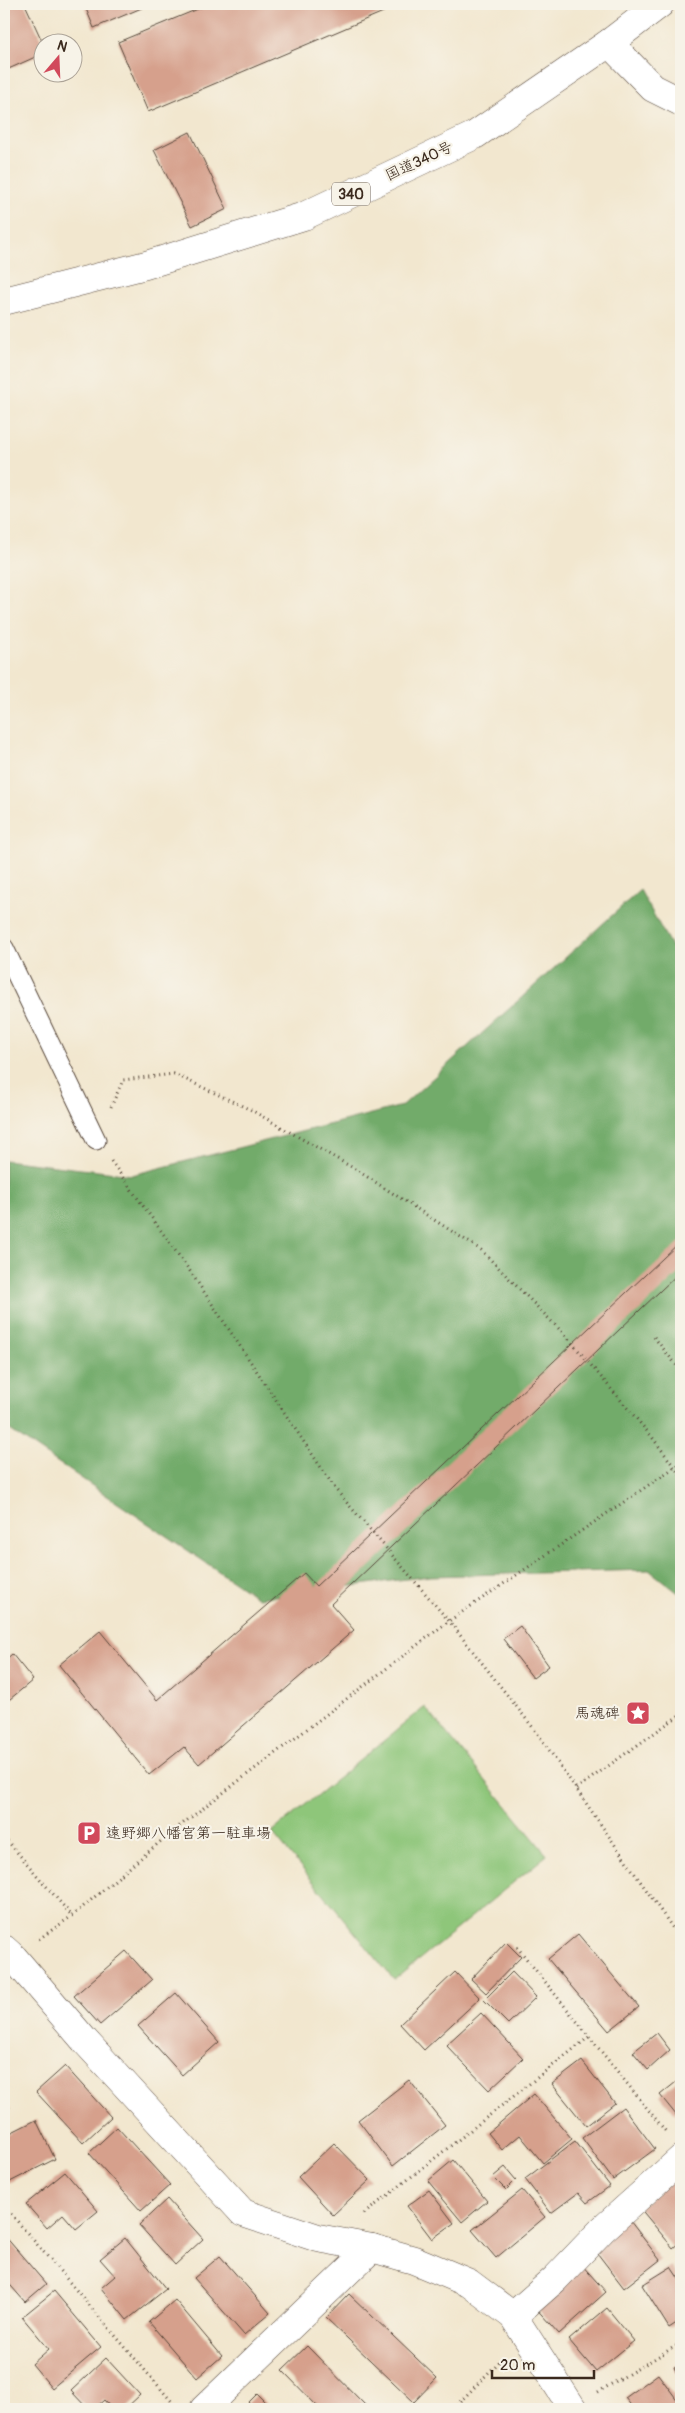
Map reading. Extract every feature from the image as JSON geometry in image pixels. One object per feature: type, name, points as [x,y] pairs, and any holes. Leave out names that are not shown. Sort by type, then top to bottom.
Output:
[{"type":"main road","name":"国道340号","points":[[4,300],[146,264],[304,216],[475,134],[609,42],[660,4]]},
{"type":"main road","points":[[609,42],[653,88],[681,102]]},
{"type":"main road","points":[[9,1953],[86,2041],[243,2212],[330,2241],[372,2248],[414,2260],[469,2282],[519,2325],[572,2408]]},
{"type":"main road","points":[[519,2325],[555,2279],[603,2229],[681,2159]]},
{"type":"main road","points":[[204,2409],[372,2248]]},
{"type":"lane","points":[[4,948],[96,1140]]},
{"type":"path","points":[[681,1476],[652,1437],[567,1336],[481,1250],[355,1169],[250,1110],[174,1074],[123,1080],[96,1140],[192,1274],[336,1490],[449,1621],[538,1734],[681,1940]]},
{"type":"path","points":[[654,1337],[681,1371]]},
{"type":"path","points":[[9,1953],[72,1916],[173,1831],[449,1621],[681,1463]]},
{"type":"path","points":[[576,1789],[681,1714]]},
{"type":"path","points":[[4,1837],[72,1916]]},
{"type":"path","points":[[516,1947],[669,2135]]},
{"type":"path","points":[[330,2241],[589,2037]]},
{"type":"path","points":[[11,2214],[179,2409]]},
{"type":"path","points":[[454,2409],[519,2325]]},
{"type":"path","points":[[572,2408],[681,2343]]},
{"type":"green space","points":[[640,890],[681,964],[681,1595],[649,1570],[430,1576],[258,1598],[4,1426],[4,1160],[132,1175],[402,1106]]},
{"type":"green space","points":[[425,1707],[547,1855],[394,1980],[272,1832]]},
{"type":"building","points":[[4,4],[25,4],[38,32],[32,32],[32,58],[4,71]]},
{"type":"building","points":[[84,4],[151,4],[94,28]]},
{"type":"building","points":[[210,4],[402,4],[148,112],[118,42]]},
{"type":"building","points":[[190,132],[227,209],[192,226],[154,150]]},
{"type":"building","points":[[681,1241],[681,1271],[331,1604],[354,1630],[199,1764],[184,1747],[149,1775],[59,1665],[100,1631],[157,1700],[304,1573],[316,1586]]},
{"type":"building","points":[[520,1626],[549,1666],[533,1678],[503,1639]]},
{"type":"building","points":[[12,1654],[33,1680],[4,1704],[4,1661]]},
{"type":"building","points":[[578,1934],[639,2007],[609,2031],[548,1959]]},
{"type":"building","points":[[506,1942],[521,1957],[486,1993],[471,1979]]},
{"type":"building","points":[[126,1951],[152,1980],[100,2025],[74,1996]]},
{"type":"building","points":[[455,1972],[480,1998],[424,2050],[400,2024]]},
{"type":"building","points":[[512,1972],[536,1997],[508,2024],[484,2000]]},
{"type":"building","points":[[176,1993],[219,2042],[182,2075],[138,2026]]},
{"type":"building","points":[[481,2013],[523,2058],[489,2090],[446,2045]]},
{"type":"building","points":[[657,2033],[670,2050],[648,2070],[633,2052]]},
{"type":"building","points":[[582,2061],[615,2103],[586,2126],[552,2084]]},
{"type":"building","points":[[65,2066],[111,2117],[83,2143],[36,2092]]},
{"type":"building","points":[[681,2078],[681,2121],[660,2095]]},
{"type":"building","points":[[409,2080],[445,2125],[393,2166],[358,2120]]},
{"type":"building","points":[[534,2094],[572,2139],[543,2163],[520,2135],[502,2150],[488,2133]]},
{"type":"building","points":[[4,2097],[10,2108],[4,2111]]},
{"type":"building","points":[[623,2107],[655,2149],[613,2180],[582,2138]]},
{"type":"building","points":[[36,2120],[55,2159],[4,2185],[4,2136]]},
{"type":"building","points":[[117,2127],[170,2185],[141,2211],[89,2153]]},
{"type":"building","points":[[575,2141],[610,2186],[587,2203],[578,2193],[551,2213],[525,2179]]},
{"type":"building","points":[[334,2143],[370,2180],[333,2215],[298,2177]]},
{"type":"building","points":[[453,2160],[487,2201],[462,2222],[428,2181]]},
{"type":"building","points":[[505,2167],[516,2180],[506,2190],[493,2177]]},
{"type":"building","points":[[65,2172],[98,2211],[76,2229],[63,2214],[47,2228],[26,2204]]},
{"type":"building","points":[[674,2178],[681,2187],[681,2241],[673,2248],[639,2207]]},
{"type":"building","points":[[429,2190],[454,2223],[432,2239],[407,2206]]},
{"type":"building","points":[[522,2190],[545,2217],[496,2258],[472,2230]]},
{"type":"building","points":[[167,2199],[203,2239],[175,2265],[139,2225]]},
{"type":"building","points":[[627,2217],[660,2260],[624,2288],[591,2245]]},
{"type":"building","points":[[4,2235],[46,2284],[25,2302],[4,2278]]},
{"type":"building","points":[[125,2238],[166,2289],[127,2320],[101,2288],[115,2276],[100,2259]]},
{"type":"building","points":[[220,2256],[270,2313],[244,2335],[194,2278]]},
{"type":"building","points":[[580,2263],[606,2292],[559,2334],[533,2305]]},
{"type":"building","points":[[671,2267],[681,2282],[681,2320],[669,2328],[642,2285]]},
{"type":"building","points":[[54,2291],[101,2347],[52,2388],[32,2364],[49,2349],[22,2317]]},
{"type":"building","points":[[349,2294],[437,2378],[414,2402],[326,2318]]},
{"type":"building","points":[[175,2300],[222,2356],[197,2378],[149,2322]]},
{"type":"building","points":[[607,2308],[634,2341],[596,2372],[569,2340]]},
{"type":"building","points":[[307,2346],[369,2409],[320,2409],[282,2370]]},
{"type":"building","points":[[106,2358],[140,2395],[125,2409],[112,2409],[104,2400],[94,2409],[88,2409],[71,2391]]},
{"type":"building","points":[[681,2364],[681,2383],[674,2367]]},
{"type":"building","points":[[658,2374],[681,2405],[681,2409],[634,2409],[625,2398]]},
{"type":"building","points":[[257,2394],[272,2409],[242,2409]]},
{"type":"place","name":"馬魂碑","points":[[638,1713]]},
{"type":"place","name":"遠野郷八幡宮第一駐車場","points":[[89,1833]]}]
